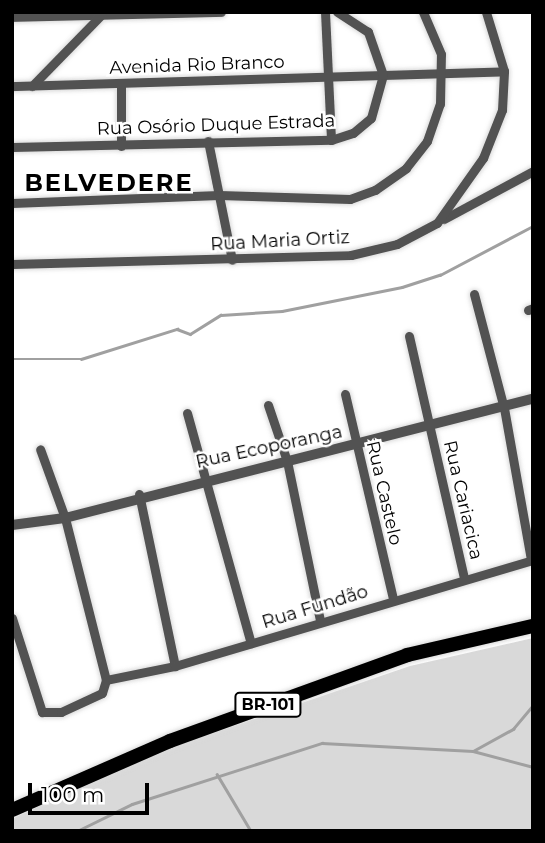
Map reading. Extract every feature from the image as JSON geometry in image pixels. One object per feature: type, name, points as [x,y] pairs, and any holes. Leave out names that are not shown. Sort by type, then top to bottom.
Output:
[{"type":"main road","name":"BR-101","points":[[12,810],[170,741],[407,655],[533,626]]},
{"type":"street","points":[[12,16],[221,12]]},
{"type":"street","points":[[325,12],[331,141]]},
{"type":"street","points":[[337,12],[368,32],[383,75]]},
{"type":"street","points":[[12,203],[219,195],[349,199],[374,190],[406,168],[427,141],[444,74],[423,12]]},
{"type":"street","name":"Rua Maria Ortiz","points":[[12,264],[351,255],[397,244],[436,223],[483,158],[502,110],[504,71],[486,12]]},
{"type":"street","points":[[32,86],[102,14]]},
{"type":"street","name":"Avenida Rio Branco","points":[[12,86],[504,71]]},
{"type":"street","name":"Rua Osório Duque Estrada","points":[[12,147],[121,146],[208,141],[331,141],[371,118],[383,75]]},
{"type":"street","points":[[121,83],[121,146]]},
{"type":"street","points":[[208,141],[232,260]]},
{"type":"street","points":[[436,223],[533,171]]},
{"type":"street","points":[[474,294],[504,408],[532,560]]},
{"type":"street","name":"Rua Cariacica","points":[[409,336],[464,579]]},
{"type":"street","name":"Rua Castelo","points":[[345,394],[393,599]]},
{"type":"street","name":"Rua Ecoporanga","points":[[12,525],[65,518],[139,494],[357,446],[533,399]]},
{"type":"street","points":[[268,405],[287,461],[320,621]]},
{"type":"street","points":[[187,413],[208,477],[251,643]]},
{"type":"street","points":[[12,618],[39,709],[53,714],[98,698],[106,682],[65,518],[40,449]]},
{"type":"street","points":[[139,494],[175,666]]},
{"type":"street","name":"Rua Fundão","points":[[106,682],[175,666],[393,599],[532,560]]},
{"type":"shaded area","points":[[533,638],[533,831],[12,831],[12,819],[146,756],[410,666]]},
{"type":"waterway","points":[[12,359],[81,359],[177,329],[190,334],[221,315],[282,311],[402,287],[440,275],[533,226]]},
{"type":"waterway","points":[[77,831],[132,804],[322,743],[473,751],[513,729],[533,705]]},
{"type":"waterway","points":[[473,751],[533,767]]},
{"type":"waterway","points":[[217,774],[251,831]]},
{"type":"district","name":"BELVEDERE","points":[[109,183]]}]
